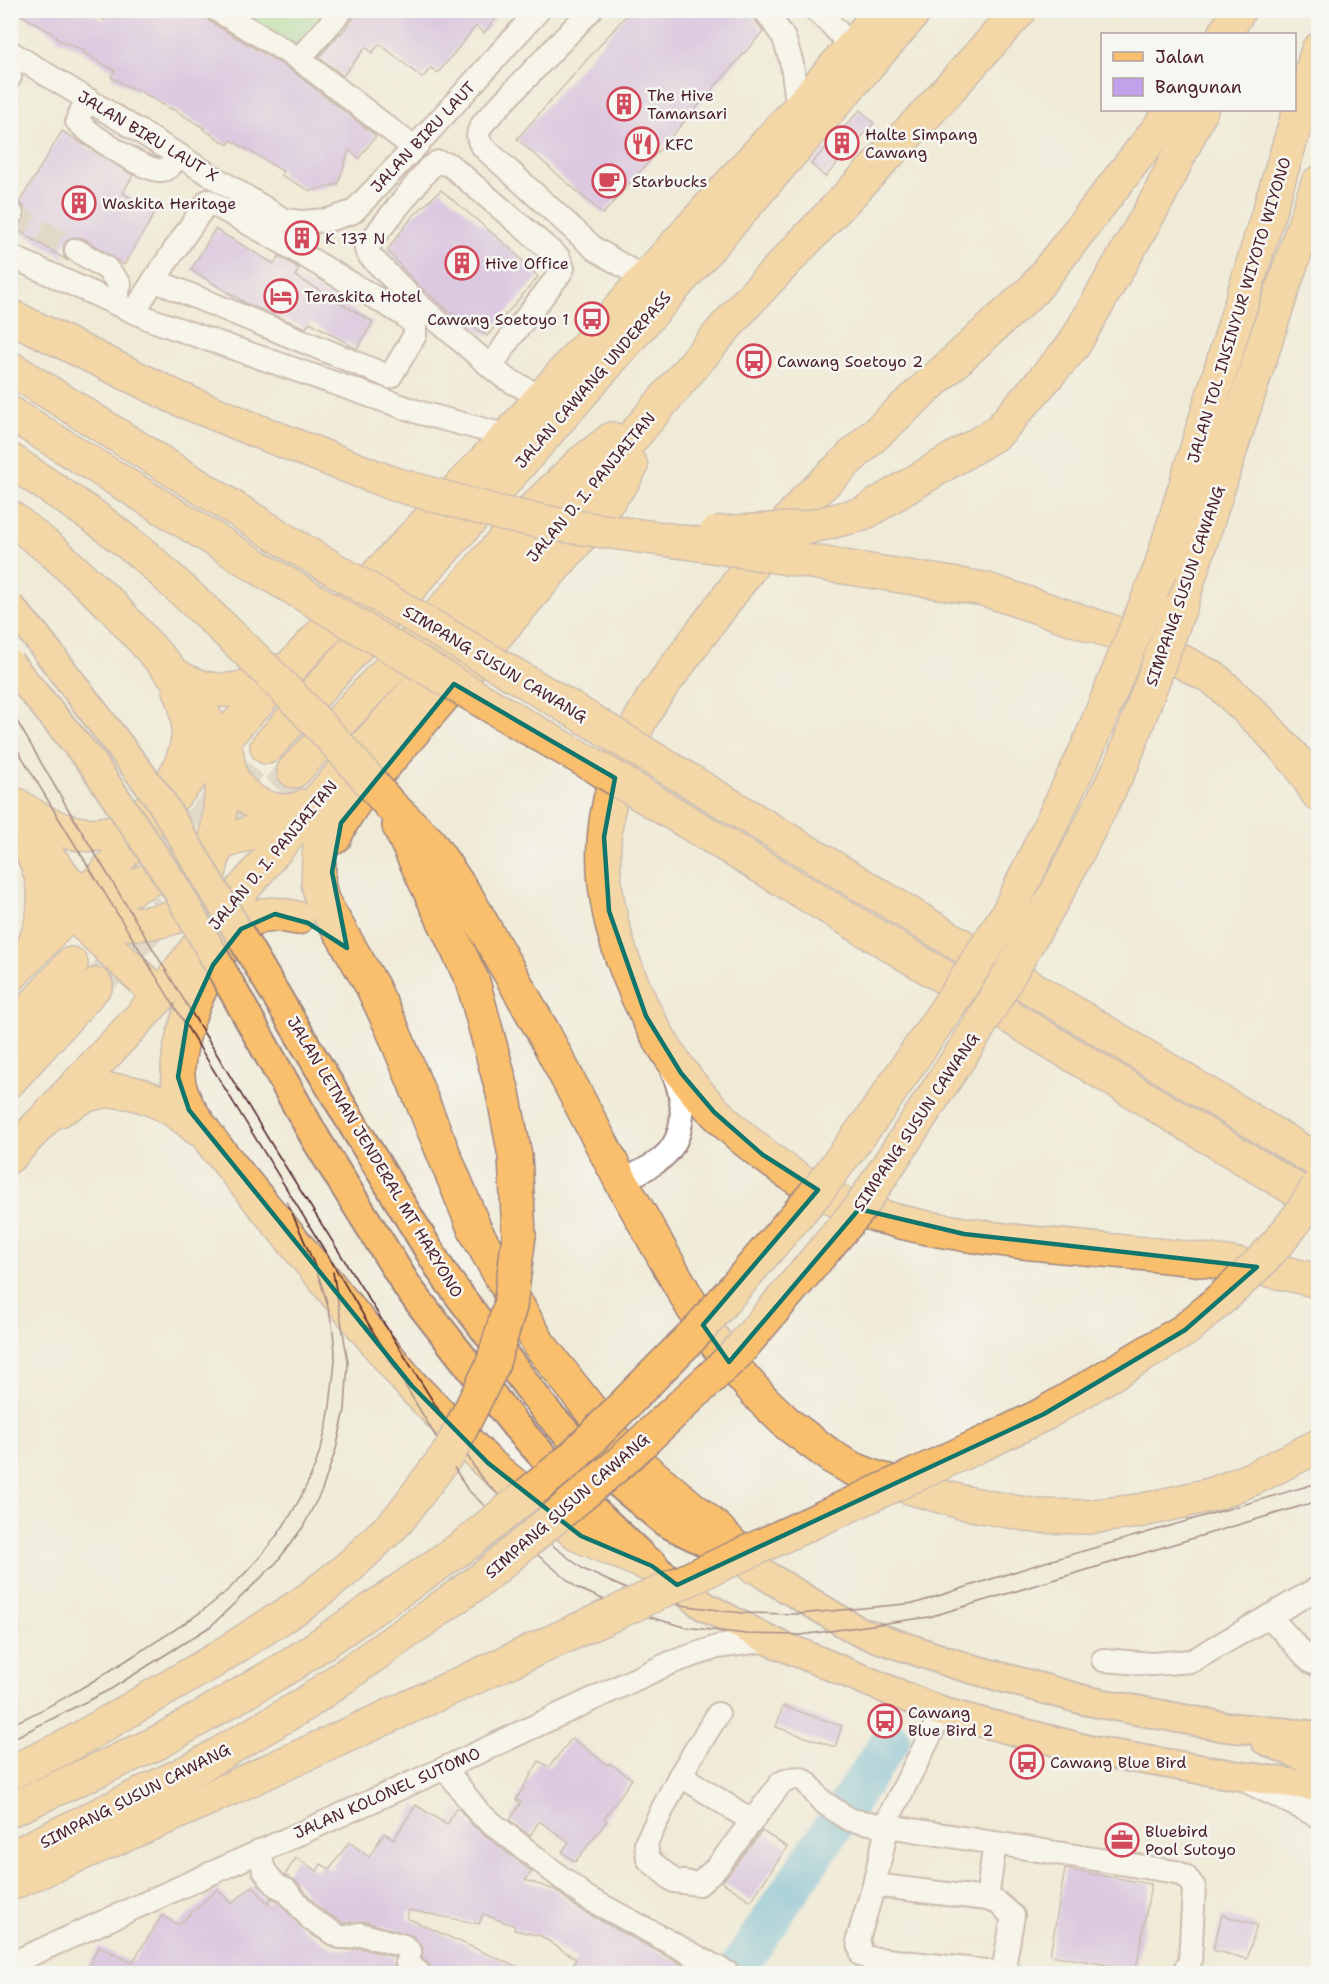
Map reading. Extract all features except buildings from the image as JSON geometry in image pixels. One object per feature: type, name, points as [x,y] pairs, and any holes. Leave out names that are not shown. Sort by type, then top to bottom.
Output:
[{"type":"highway","points":[[20,967],[228,734],[508,436],[798,109],[881,10]]},
{"type":"highway","name":"JALAN CAWANG UNDERPASS","points":[[267,747],[488,500],[916,10]]},
{"type":"highway","name":"JALAN D. I. PANJAITAN","points":[[217,905],[299,822],[502,592],[752,297],[927,113],[1020,10]]},
{"type":"highway","points":[[1226,33],[1239,10]]},
{"type":"highway","points":[[1238,33],[1250,10]]},
{"type":"highway","name":"JALAN TOL INSINYUR WIYOTO WIYONO","points":[[1160,570],[1318,50]]},
{"type":"highway","points":[[1172,111],[1034,289],[807,499],[753,563],[653,698],[638,723],[623,756],[608,805],[604,837],[604,872],[609,911],[624,966],[646,1016],[681,1073],[714,1112],[734,1131],[789,1173],[848,1205],[882,1216],[964,1234],[1054,1246],[1171,1256],[1249,1266],[1318,1281]]},
{"type":"highway","points":[[633,535],[679,535],[805,528],[862,514],[998,432],[1073,346],[1159,196],[1201,111]]},
{"type":"highway","name":"SIMPANG SUSUN CAWANG","points":[[10,1858],[197,1767],[295,1710],[483,1578],[622,1461],[736,1354],[860,1208],[974,1035],[1062,881],[1122,764],[1179,609],[1318,183]]},
{"type":"highway","points":[[10,316],[177,398],[391,483],[503,514],[587,530],[633,535],[984,589],[1119,634],[1158,649],[1215,679],[1270,732],[1300,765],[1318,794]]},
{"type":"highway","name":"SIMPANG SUSUN CAWANG","points":[[10,368],[296,547],[657,760],[1318,1161]]},
{"type":"highway","points":[[294,771],[430,626],[550,491],[612,439],[656,409]]},
{"type":"highway","points":[[346,944],[333,889],[332,872],[335,837],[341,823],[370,782],[601,510],[624,479],[656,409]]},
{"type":"highway","points":[[10,413],[268,573],[674,814],[1318,1203]]},
{"type":"highway","points":[[10,460],[109,528],[146,557],[262,664],[390,805],[429,842],[468,899],[542,1030],[621,1181],[693,1309],[730,1364],[789,1425],[832,1457],[874,1477],[961,1502],[1036,1516],[1087,1517],[1139,1511],[1214,1494],[1256,1477],[1318,1446]]},
{"type":"highway","points":[[10,517],[55,553],[112,606],[174,674],[198,704],[211,727],[228,734]]},
{"type":"highway","name":"SIMPANG SUSUN CAWANG","points":[[10,1810],[169,1736],[291,1665],[464,1546],[571,1459],[702,1326],[818,1190],[874,1114],[959,990],[1008,913],[1087,749],[1160,570]]},
{"type":"highway","points":[[174,674],[190,684],[205,689],[236,690],[266,680],[308,649]]},
{"type":"highway","points":[[10,800],[46,824],[67,831],[104,834],[133,821],[152,806],[168,787],[184,756],[189,721],[174,674]]},
{"type":"highway","points":[[228,734],[228,766],[233,781],[252,801],[272,809],[290,811],[301,808],[333,783]]},
{"type":"highway","points":[[10,1156],[168,985],[191,941],[217,905],[216,844],[228,734]]},
{"type":"highway","points":[[333,783],[320,839],[317,870],[322,900],[372,986],[475,1230],[539,1344],[629,1456],[716,1528],[753,1566]]},
{"type":"highway","points":[[10,805],[61,875],[76,889],[79,903],[168,985]]},
{"type":"highway","points":[[10,1773],[69,1745],[202,1668],[305,1602],[347,1569],[398,1520],[450,1451],[492,1365],[510,1306],[519,1235],[515,1156],[503,1093],[473,982],[390,805]]},
{"type":"highway","points":[[10,810],[39,865],[44,887],[41,925],[20,967]]},
{"type":"highway","points":[[79,903],[125,892],[216,844],[258,830],[299,822]]},
{"type":"highway","points":[[79,903],[111,921],[135,924],[159,921],[217,905],[267,904],[308,923],[334,941],[372,986]]},
{"type":"highway","points":[[297,918],[275,914],[250,921],[230,940],[213,965],[194,1001],[182,1041],[178,1077],[189,1110],[214,1145],[412,1386],[488,1463],[581,1536],[652,1566]]},
{"type":"highway","points":[[10,1032],[71,964]]},
{"type":"highway","points":[[10,1080],[96,985]]},
{"type":"highway","points":[[41,1121],[85,1096],[109,1091],[122,1092],[157,1101],[191,1123],[214,1145]]},
{"type":"highway","points":[[10,1884],[183,1810],[611,1616],[1044,1414],[1185,1330],[1251,1273],[1280,1242],[1318,1186]]},
{"type":"main road","name":"JALAN LETNAN JENDERAL MT HARYONO","points":[[10,607],[36,636],[159,798],[444,1275],[546,1411],[594,1463],[665,1522],[753,1566],[858,1631],[958,1665],[1088,1701],[1227,1726],[1318,1736]]},
{"type":"main road","points":[[10,664],[93,764],[176,888],[317,1141],[409,1288],[515,1425],[579,1496],[652,1566],[704,1606],[768,1640],[942,1712],[1093,1751],[1318,1787]]},
{"type":"main road","points":[[1227,1726],[1318,1763]]},
{"type":"street","points":[[217,10],[299,59],[414,148]]},
{"type":"street","points":[[299,59],[342,10]]},
{"type":"street","name":"JALAN BIRU LAUT","points":[[279,229],[301,222],[327,220],[354,212],[540,10]]},
{"type":"street","points":[[591,10],[485,121],[478,129],[477,135],[483,147],[595,249],[645,279]]},
{"type":"street","points":[[765,10],[784,38],[792,64],[798,109]]},
{"type":"street","points":[[828,14],[852,47]]},
{"type":"street","name":"JALAN BIRU LAUT X","points":[[11,64],[89,100],[229,184],[279,229]]},
{"type":"street","points":[[89,100],[73,128],[89,133],[127,157],[158,171],[172,165],[179,155]]},
{"type":"street","points":[[491,367],[563,268],[559,258],[450,165],[438,162],[429,168],[379,227],[366,249],[369,255],[417,303],[491,367],[505,378],[541,397]]},
{"type":"street","points":[[134,312],[163,284],[208,201],[279,229],[404,315],[416,325],[416,335],[390,377],[163,284]]},
{"type":"street","points":[[354,212],[361,212],[377,221],[379,227]]},
{"type":"street","points":[[76,250],[106,268],[120,284],[134,312]]},
{"type":"street","points":[[10,256],[134,312],[410,409],[508,436]]},
{"type":"street","points":[[10,1132],[107,1031],[168,985]]},
{"type":"street","points":[[621,1181],[663,1158],[673,1146],[680,1129],[683,1110],[681,1094],[675,1078],[646,1016]]},
{"type":"street","points":[[1103,1660],[1152,1664],[1192,1661],[1318,1588]]},
{"type":"street","points":[[1269,1616],[1311,1662],[1318,1665]]},
{"type":"street","name":"JALAN KOLONEL SUTOMO","points":[[11,1964],[445,1768],[670,1663],[717,1647],[768,1640]]},
{"type":"street","points":[[874,1885],[987,1899],[998,1903],[1013,1916],[1007,1973],[862,1956],[858,1939],[874,1885],[890,1815],[942,1712]]},
{"type":"street","points":[[718,1714],[680,1775],[646,1843],[648,1859],[674,1881],[699,1884],[718,1866],[781,1782],[793,1777],[806,1780],[824,1802],[850,1820],[1176,1872],[1186,1877],[1194,1887],[1190,1962],[1182,1974]]},
{"type":"street","points":[[445,1768],[479,1813],[586,1897],[719,1971]]},
{"type":"street","points":[[680,1775],[752,1821]]},
{"type":"street","points":[[1234,1775],[1318,1816]]},
{"type":"street","points":[[987,1899],[995,1843]]},
{"type":"street","points":[[259,1851],[264,1870],[269,1877],[277,1886],[286,1890],[310,1919],[340,1937],[360,1934],[404,1946],[410,1952],[407,1962],[420,1974]]},
{"type":"street","points":[[11,1964],[35,1974]]},
{"type":"highlighted area","points":[[454,684],[615,778],[604,837],[609,911],[646,1016],[681,1073],[714,1112],[763,1155],[818,1190],[703,1325],[729,1362],[859,1209],[964,1234],[1257,1267],[1185,1330],[1044,1414],[677,1585],[652,1566],[581,1536],[488,1463],[412,1386],[189,1110],[178,1077],[187,1022],[213,965],[241,929],[275,914],[308,923],[347,948],[332,872],[341,823]]},
{"type":"green space","points":[[231,11],[330,11],[293,49]]},
{"type":"waterway","points":[[734,1974],[891,1740]]},
{"type":"tunnel","points":[[12,214],[76,250]]},
{"type":"tunnel","points":[[163,862],[267,747]]},
{"type":"tunnel","points":[[244,825],[294,771]]},
{"type":"tunnel","points":[[96,985],[168,907]]},
{"type":"tram line","points":[[10,709],[275,1150],[480,1476],[530,1528],[583,1569],[637,1594],[687,1606],[742,1613],[799,1614],[916,1603],[1042,1563],[1318,1483]]},
{"type":"tram line","points":[[10,737],[331,1261],[467,1489],[520,1540],[577,1588],[635,1613],[685,1627],[746,1634],[801,1635],[929,1617],[1318,1501]]},
{"type":"tram line","points":[[10,1725],[93,1681],[208,1606],[229,1589],[269,1546],[286,1523],[300,1498],[322,1446],[328,1418],[335,1357],[330,1316],[319,1277],[287,1202]]},
{"type":"tram line","points":[[10,1740],[111,1689],[211,1626],[276,1563],[303,1527],[322,1490],[336,1449],[345,1410],[348,1362],[333,1272]]},
{"type":"place","name":"The Hive Tamansari","points":[[624,104]]},
{"type":"place","name":"Halte Simpang Cawang","points":[[842,143]]},
{"type":"place","name":"KFC","points":[[642,144]]},
{"type":"place","name":"Starbucks","points":[[609,181]]},
{"type":"place","name":"Waskita Heritage","points":[[79,203]]},
{"type":"place","name":"K 137 N","points":[[302,238]]},
{"type":"place","name":"Hive Office","points":[[462,263]]},
{"type":"place","name":"Teraskita Hotel","points":[[281,296]]},
{"type":"place","name":"Cawang Soetoyo 1","points":[[592,319]]},
{"type":"place","name":"Cawang Soetoyo 2","points":[[754,361]]},
{"type":"place","name":"Cawang Blue Bird 2","points":[[885,1721]]},
{"type":"place","name":"Cawang Blue Bird","points":[[1027,1762]]},
{"type":"place","name":"Bluebird Pool Sutoyo","points":[[1122,1840]]}]
